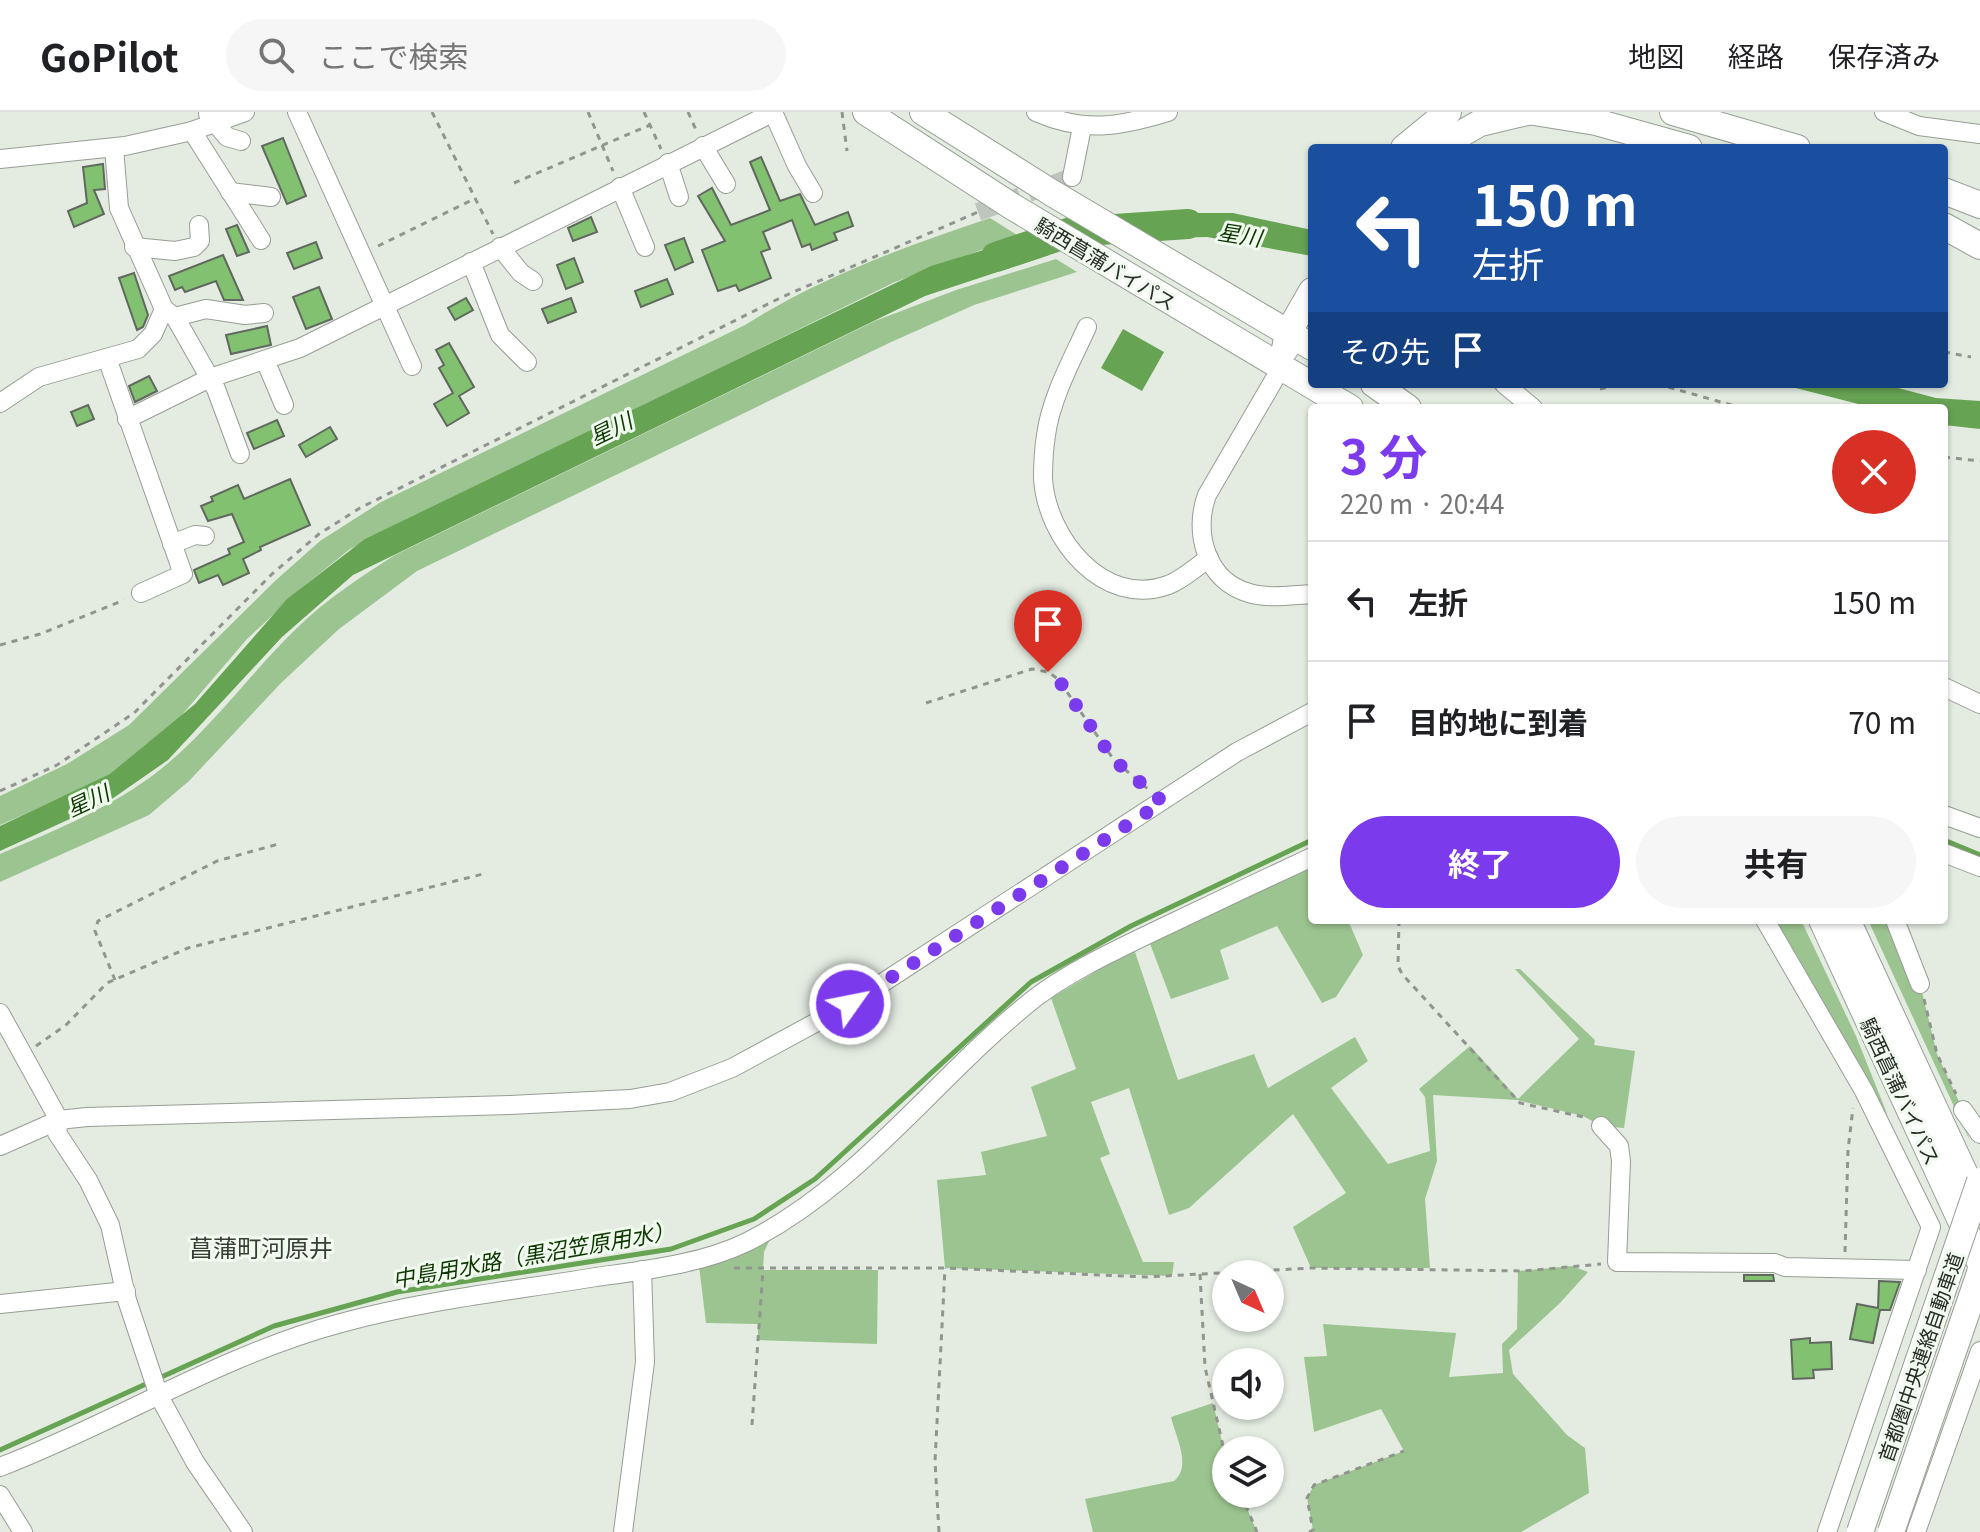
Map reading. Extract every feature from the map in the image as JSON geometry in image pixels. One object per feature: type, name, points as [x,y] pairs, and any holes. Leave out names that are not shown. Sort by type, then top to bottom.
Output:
[{"type":"highway","name":"騎西菖蒲バイパス","points":[[866,112],[1042,195],[1305,340]]},
{"type":"highway","points":[[893,112],[1042,195]]},
{"type":"highway","points":[[1409,144],[1448,112]]},
{"type":"highway","points":[[1444,144],[1480,123],[1527,112]]},
{"type":"highway","points":[[1534,112],[1596,122],[1675,144]]},
{"type":"highway","points":[[1673,112],[1783,144]]},
{"type":"highway","name":"騎西菖蒲バイパス","points":[[933,115],[1042,195],[1138,274],[1308,384]]},
{"type":"highway","points":[[1948,188],[1980,188]]},
{"type":"highway","points":[[1948,190],[1980,205]]},
{"type":"highway","points":[[1948,219],[1980,226]]},
{"type":"highway","points":[[1948,228],[1980,246]]},
{"type":"highway","points":[[1281,368],[1305,340],[1308,319]]},
{"type":"highway","name":"騎西菖蒲バイパス","points":[[1316,388],[1343,404]]},
{"type":"highway","points":[[1380,388],[1402,404]]},
{"type":"highway","name":"騎西菖蒲バイパス","points":[[1824,924],[1980,1262]]},
{"type":"highway","name":"騎西菖蒲バイパス","points":[[1849,924],[1980,1207]]},
{"type":"highway","name":"首都圏中央連絡自動車道","points":[[1860,1532],[1980,1181]]},
{"type":"highway","name":"首都圏中央連絡自動車道","points":[[1891,1532],[1980,1273]]},
{"type":"street","points":[[0,159],[114,148],[192,131],[209,117],[245,112]]},
{"type":"street","points":[[297,112],[412,366]]},
{"type":"street","points":[[127,419],[210,378],[300,348],[773,112],[813,193]]},
{"type":"street","points":[[1036,112],[1065,125],[1082,127],[1168,112]]},
{"type":"street","points":[[1884,112],[1919,126],[1980,134]]},
{"type":"street","points":[[209,117],[227,137],[241,141]]},
{"type":"street","points":[[1042,195],[1082,127]]},
{"type":"street","points":[[192,131],[261,240]]},
{"type":"street","points":[[703,146],[726,184]]},
{"type":"street","points":[[114,148],[119,208],[134,247],[193,354],[210,378],[240,454]]},
{"type":"street","points":[[668,163],[679,197]]},
{"type":"street","points":[[620,187],[645,247]]},
{"type":"street","points":[[230,192],[271,197]]},
{"type":"street","points":[[134,247],[188,249],[200,241],[199,225]]},
{"type":"street","points":[[500,247],[521,273],[533,281]]},
{"type":"street","points":[[471,262],[500,335],[527,362]]},
{"type":"street","points":[[0,403],[39,377],[145,344],[170,313],[206,309],[245,315],[264,313]]},
{"type":"street","points":[[1087,327],[1064,378],[1046,432],[1043,480],[1055,520],[1069,548],[1085,568],[1128,589],[1169,585],[1209,558]]},
{"type":"street","points":[[107,358],[183,574],[141,593]]},
{"type":"street","points":[[265,360],[284,405]]},
{"type":"street","points":[[1281,368],[1207,495],[1200,513],[1202,537],[1216,571],[1246,593],[1266,596],[1308,594]]},
{"type":"street","points":[[1509,388],[1528,404]]},
{"type":"street","points":[[172,544],[195,535],[205,536]]},
{"type":"street","points":[[1948,689],[1980,704]]},
{"type":"street","points":[[0,1146],[59,1120],[587,1101],[670,1092],[732,1068],[850,1004],[1237,752],[1308,714]]},
{"type":"street","points":[[1948,816],[1980,828]]},
{"type":"street","points":[[1948,855],[1980,867]]},
{"type":"street","points":[[0,1467],[196,1377],[337,1323],[407,1306],[694,1260],[742,1244],[776,1226],[848,1173],[1036,997],[1122,947],[1308,859]]},
{"type":"street","points":[[1767,924],[1864,1091],[1931,1227],[1827,1532]]},
{"type":"street","points":[[1897,924],[1920,984]]},
{"type":"street","points":[[0,1013],[59,1120],[57,1133],[88,1180],[110,1225],[126,1291],[159,1396],[195,1462],[243,1532]]},
{"type":"street","points":[[1601,1126],[1619,1146],[1621,1161],[1617,1262],[1775,1263],[1785,1267],[1917,1270]]},
{"type":"street","points":[[623,1532],[645,1362],[642,1270]]},
{"type":"street","points":[[0,1304],[126,1291]]},
{"type":"street","points":[[1916,1532],[1980,1351]]},
{"type":"street","points":[[1855,1452],[1935,1479]]},
{"type":"street","points":[[0,1495],[23,1532]]},
{"type":"path","points":[[432,112],[500,247]]},
{"type":"path","points":[[588,112],[620,187]]},
{"type":"path","points":[[644,112],[668,163]]},
{"type":"path","points":[[842,112],[847,151]]},
{"type":"path","points":[[514,183],[650,125]]},
{"type":"path","points":[[360,255],[474,199]]},
{"type":"path","points":[[0,791],[57,765],[134,713],[272,574],[319,534],[360,508],[782,297],[978,212]]},
{"type":"path","points":[[1948,353],[1971,357]]},
{"type":"path","points":[[1600,389],[1604,388]]},
{"type":"path","points":[[1671,388],[1728,404]]},
{"type":"path","points":[[1948,457],[1980,461]]},
{"type":"path","points":[[0,645],[40,634],[141,593]]},
{"type":"path","points":[[926,703],[1032,669],[1048,672],[1058,679],[1114,760],[1163,802]]},
{"type":"path","points":[[115,980],[95,931],[98,921],[217,861],[282,843]]},
{"type":"path","points":[[23,1055],[66,1025],[95,992],[188,948],[487,873]]},
{"type":"path","points":[[1399,924],[1398,966],[1402,974],[1520,1103],[1583,1116],[1601,1126]]},
{"type":"path","points":[[1920,984],[1937,1054],[1974,1122]]},
{"type":"path","points":[[1845,1268],[1851,1118],[1854,1101],[1864,1091]]},
{"type":"path","points":[[726,1267],[763,1270],[945,1268],[1146,1277],[1311,1268],[1524,1271],[1617,1262]]},
{"type":"path","points":[[939,1532],[935,1461],[945,1268]]},
{"type":"path","points":[[752,1425],[763,1270]]},
{"type":"path","points":[[1200,1274],[1205,1367],[1221,1436]]},
{"type":"path","points":[[1309,1532],[1313,1530],[1307,1498],[1314,1485],[1404,1451]]},
{"type":"path","points":[[1247,1508],[1257,1532]]},
{"type":"shaded area","points":[[990,218],[1019,236],[895,282],[350,549],[304,586],[247,639],[181,716],[111,776],[0,825],[0,796],[67,764],[129,725],[275,581],[320,541],[381,502],[745,325],[833,278]]},
{"type":"shaded area","points":[[1056,259],[1077,272],[974,305],[889,343],[417,571],[339,629],[281,683],[189,781],[149,815],[0,882],[0,854],[63,827],[143,783],[197,736],[308,617],[395,555],[875,321],[956,290]]},
{"type":"shaded area","points":[[1308,866],[1308,924],[1350,924],[1363,955],[1336,997],[1322,1003],[1277,926],[1220,950],[1229,979],[1171,999],[1149,941]]},
{"type":"shaded area","points":[[1775,924],[1803,924],[1856,1036],[1888,1116]]},
{"type":"shaded area","points":[[1870,924],[1889,924],[1920,984],[1937,1054],[1963,1110],[1960,1112],[1970,1141]]},
{"type":"shaded area","points":[[1134,949],[1178,1080],[1254,1054],[1268,1088],[1355,1037],[1368,1061],[1331,1088],[1388,1164],[1430,1151],[1425,1097],[1419,1089],[1470,1046],[1518,1099],[1579,1039],[1515,969],[1520,969],[1595,1040],[1594,1045],[1635,1051],[1624,1128],[1601,1126],[1583,1116],[1517,1100],[1433,1095],[1437,1161],[1425,1199],[1430,1268],[1311,1268],[1293,1227],[1346,1193],[1293,1114],[1189,1208],[1169,1215],[1129,1088],[1091,1102],[1110,1154],[1100,1158],[1143,1262],[1174,1262],[1172,1276],[945,1268],[937,1180],[986,1175],[981,1152],[1047,1136],[1031,1087],[1076,1069],[1051,998]]},
{"type":"shaded area","points":[[771,1237],[764,1252],[763,1270],[878,1270],[877,1344],[758,1340],[758,1324],[706,1323],[699,1266]]},
{"type":"shaded area","points":[[1572,1266],[1588,1272],[1509,1350],[1513,1374],[1567,1435],[1585,1448],[1589,1493],[1521,1532],[1309,1532],[1313,1530],[1307,1498],[1314,1485],[1404,1451],[1381,1409],[1314,1432],[1304,1357],[1327,1356],[1323,1324],[1456,1333],[1449,1377],[1503,1373],[1502,1344],[1517,1329],[1518,1271]]},
{"type":"shaded area","points":[[1212,1403],[1212,1420],[1217,1420],[1221,1436],[1212,1436],[1212,1508],[1247,1508],[1257,1532],[1093,1532],[1085,1499],[1174,1481],[1179,1475],[1182,1460],[1171,1417]]},
{"type":"water","points":[[1128,213],[1233,213],[1308,229],[1308,255],[1207,237],[1168,238]]},
{"type":"water","points":[[1023,238],[1049,255],[925,296],[353,575],[282,637],[168,760],[109,801],[0,851],[0,826],[110,774],[195,704],[287,599],[365,539],[931,266]]},
{"type":"water","points":[[1123,329],[1164,352],[1142,391],[1101,368]]},
{"type":"water","points":[[1796,388],[1898,388],[1936,398],[1980,401],[1980,429],[1948,425],[1948,404],[1858,404]]},
{"type":"building","points":[[283,138],[306,196],[287,204],[262,146]]},
{"type":"building","points":[[761,157],[780,201],[800,194],[815,225],[848,212],[853,226],[834,233],[837,240],[812,250],[810,244],[802,247],[792,220],[763,232],[770,249],[761,252],[771,278],[739,291],[736,285],[718,291],[702,250],[725,241],[698,196],[712,188],[731,225],[770,210],[750,162]]},
{"type":"building","points":[[103,164],[105,189],[94,190],[104,214],[74,227],[68,211],[87,203],[83,167]]},
{"type":"building","points":[[591,217],[597,232],[573,241],[568,228]]},
{"type":"building","points":[[237,225],[249,252],[237,256],[226,229]]},
{"type":"building","points":[[684,238],[693,262],[675,270],[665,245]]},
{"type":"building","points":[[316,242],[322,258],[294,269],[287,253]]},
{"type":"building","points":[[223,255],[243,300],[224,300],[216,281],[185,292],[182,287],[175,290],[169,276]]},
{"type":"building","points":[[574,258],[583,282],[566,289],[557,265]]},
{"type":"building","points":[[134,273],[148,315],[143,327],[137,330],[119,278]]},
{"type":"building","points":[[667,279],[673,294],[641,307],[635,291]]},
{"type":"building","points":[[319,287],[332,319],[306,329],[293,297]]},
{"type":"building","points":[[466,298],[473,310],[455,320],[448,308]]},
{"type":"building","points":[[571,298],[576,312],[548,323],[542,309]]},
{"type":"building","points":[[267,326],[271,345],[231,354],[226,335]]},
{"type":"building","points":[[449,343],[474,387],[459,396],[469,413],[447,426],[434,404],[453,393],[439,368],[444,365],[436,350]]},
{"type":"building","points":[[149,376],[157,391],[135,402],[129,386]]},
{"type":"building","points":[[88,405],[94,419],[77,426],[71,412]]},
{"type":"building","points":[[277,420],[284,436],[254,449],[247,433]]},
{"type":"building","points":[[330,427],[337,439],[306,457],[299,445]]},
{"type":"building","points":[[290,479],[310,525],[260,547],[261,550],[243,559],[249,573],[223,585],[218,575],[199,583],[194,570],[230,554],[228,549],[244,542],[232,514],[208,521],[201,506],[213,501],[211,497],[238,485],[244,499]]},
{"type":"building","points":[[1744,1275],[1773,1275],[1774,1281],[1744,1281]]},
{"type":"building","points":[[1879,1281],[1900,1282],[1890,1310],[1880,1310],[1873,1343],[1850,1339],[1857,1304],[1878,1308]]},
{"type":"building","points":[[1810,1338],[1810,1343],[1831,1342],[1832,1369],[1813,1370],[1814,1378],[1793,1379],[1791,1340]]},
{"type":"waterway","name":"星川","points":[[996,257],[1071,232],[1188,224]]},
{"type":"waterway","name":"中島用水路（黒沼笠原用水）","points":[[0,1450],[274,1326],[397,1292],[671,1249],[754,1219],[815,1179],[1031,982],[1131,926],[1308,842]]},
{"type":"waterway","name":"中島用水路（黒沼笠原用水）","points":[[1948,842],[1980,855]]},
{"type":"tunnel","points":[[978,212],[1072,177]]},
{"type":"district","name":"菖蒲町河原井","points":[[261,1246]]},
{"type":"route","points":[[850,1004],[1163,802],[1114,760],[1058,679],[1048,672]]}]
